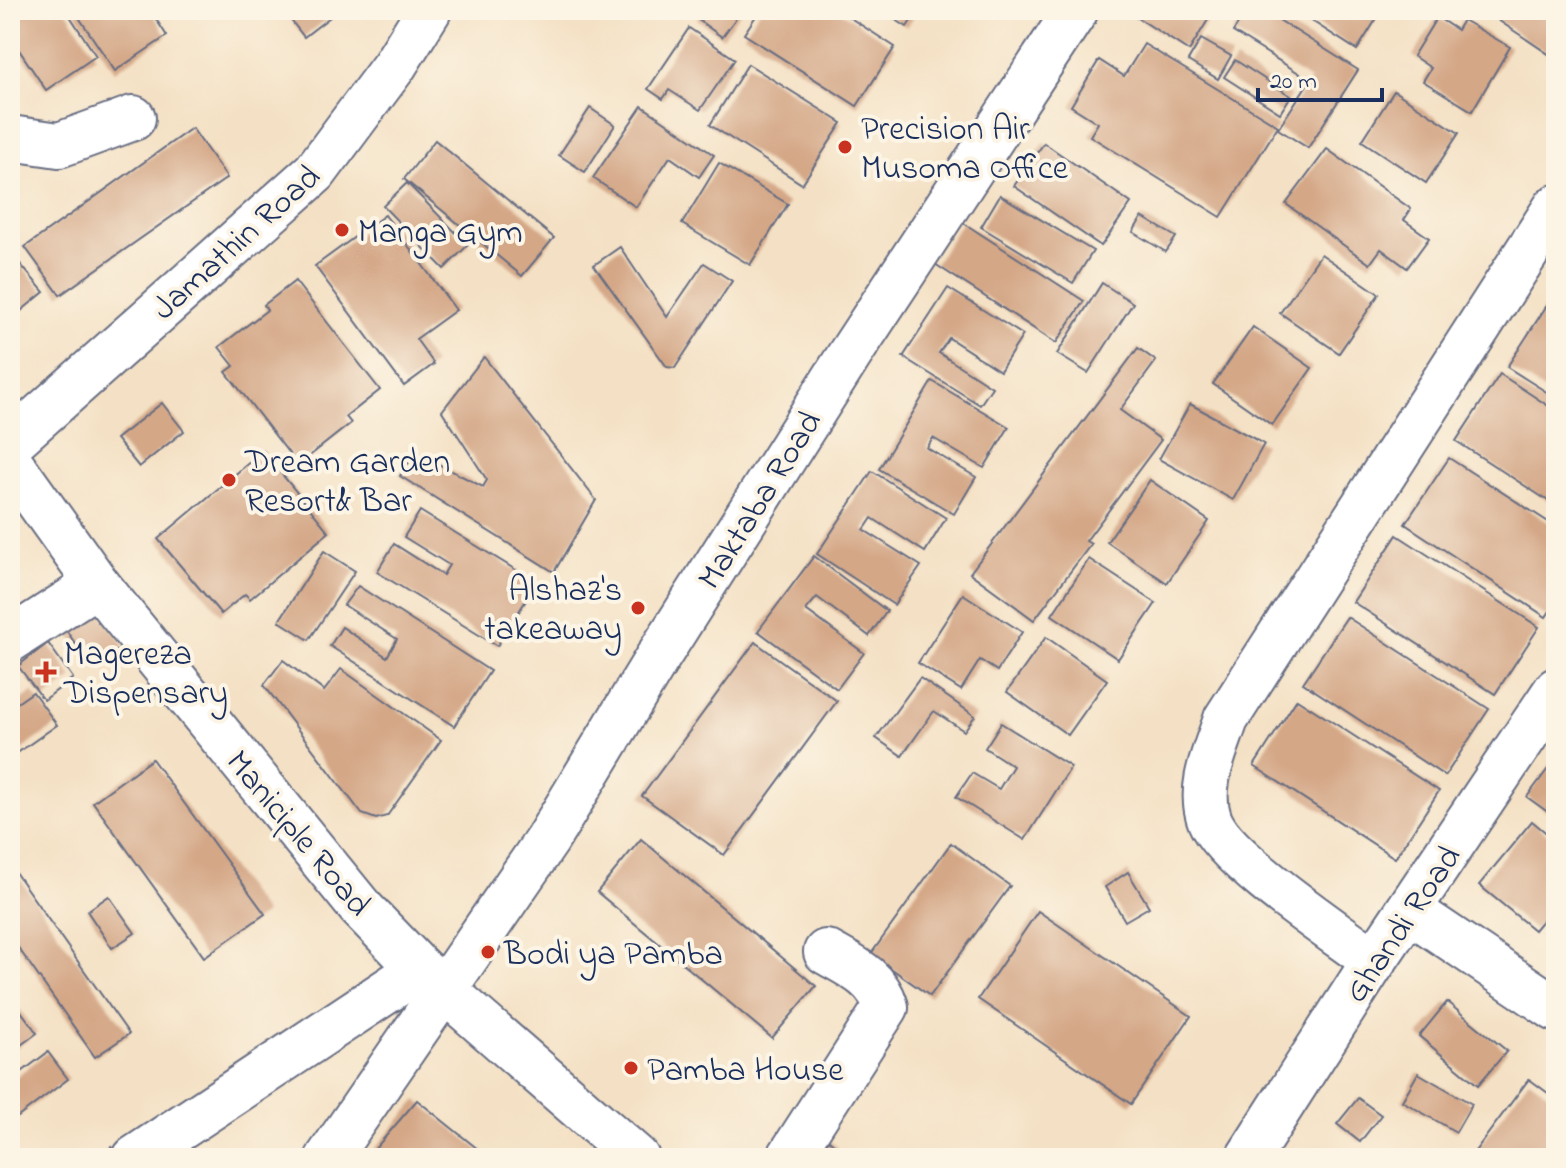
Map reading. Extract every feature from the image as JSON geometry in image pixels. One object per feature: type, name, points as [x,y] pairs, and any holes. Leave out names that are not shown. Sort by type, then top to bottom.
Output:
[{"type":"street","name":"Jamathin Road","points":[[10,443],[315,172],[394,66],[429,10]]},
{"type":"street","name":"Maktaba Road","points":[[328,1158],[433,980],[547,840],[656,660],[850,354],[1076,10]]},
{"type":"street","points":[[10,138],[59,145],[133,118]]},
{"type":"street","points":[[1374,961],[1236,855],[1210,821],[1206,777],[1226,719],[1556,207]]},
{"type":"street","name":"Maniciple Road","points":[[10,462],[97,584],[360,907],[433,980],[637,1158]]},
{"type":"street","points":[[10,640],[97,584]]},
{"type":"street","name":"Ghandi Road","points":[[1248,1158],[1374,961],[1556,690]]},
{"type":"street","points":[[1409,910],[1556,1009]]},
{"type":"street","points":[[789,1158],[886,1007],[881,990],[867,976],[826,952]]},
{"type":"street","points":[[135,1158],[433,980]]},
{"type":"building","points":[[10,10],[66,10],[96,56],[46,90],[19,50],[10,56]]},
{"type":"building","points":[[74,10],[150,10],[167,36],[115,71]]},
{"type":"building","points":[[283,10],[339,10],[304,37]]},
{"type":"building","points":[[703,10],[742,10],[722,37],[697,19]]},
{"type":"building","points":[[760,10],[838,10],[895,47],[857,106],[744,34]]},
{"type":"building","points":[[880,10],[918,10],[907,27]]},
{"type":"building","points":[[1126,10],[1214,10],[1189,51]]},
{"type":"building","points":[[1247,10],[1263,10],[1358,70],[1308,148],[1278,129],[1310,80],[1233,32]]},
{"type":"building","points":[[1304,10],[1382,10],[1357,50],[1301,14]]},
{"type":"building","points":[[1483,10],[1556,10],[1556,59]]},
{"type":"building","points":[[1437,17],[1457,30],[1463,20],[1510,47],[1472,111],[1423,81],[1431,68],[1413,56]]},
{"type":"building","points":[[689,28],[735,59],[700,110],[669,90],[663,99],[648,89]]},
{"type":"building","points":[[1201,39],[1231,56],[1218,79],[1188,61]]},
{"type":"building","points":[[1144,44],[1278,126],[1221,217],[1090,136],[1098,123],[1071,106],[1099,60],[1124,76]]},
{"type":"building","points":[[1235,60],[1291,96],[1280,113],[1224,77]]},
{"type":"building","points":[[748,64],[842,123],[802,184],[710,125]]},
{"type":"building","points":[[1394,91],[1459,133],[1426,183],[1362,141]]},
{"type":"building","points":[[642,106],[714,155],[699,177],[670,157],[636,207],[593,178]]},
{"type":"building","points":[[590,108],[615,125],[585,172],[559,155]]},
{"type":"building","points":[[192,128],[227,178],[60,295],[25,247]]},
{"type":"building","points":[[435,140],[554,238],[522,276],[404,179]]},
{"type":"building","points":[[1044,143],[1131,203],[1101,246],[1014,186]]},
{"type":"building","points":[[1327,149],[1411,209],[1404,220],[1429,238],[1407,268],[1381,249],[1370,264],[1286,204]]},
{"type":"building","points":[[719,163],[788,204],[750,265],[682,224]]},
{"type":"building","points":[[407,183],[468,245],[444,269],[383,206]]},
{"type":"building","points":[[1000,195],[1093,251],[1073,283],[981,227]]},
{"type":"building","points":[[385,215],[456,310],[416,339],[434,364],[404,386],[315,266]]},
{"type":"building","points":[[1142,217],[1176,237],[1166,252],[1133,232]]},
{"type":"building","points":[[962,222],[1084,301],[1056,343],[935,264]]},
{"type":"building","points":[[620,247],[667,317],[704,263],[732,281],[675,368],[667,367],[594,265]]},
{"type":"building","points":[[10,252],[44,292],[10,320]]},
{"type":"building","points":[[1321,254],[1379,294],[1339,353],[1280,313]]},
{"type":"building","points":[[295,281],[380,390],[346,417],[351,423],[298,465],[226,372],[234,366],[219,347],[267,310],[264,305]]},
{"type":"building","points":[[1102,283],[1133,303],[1088,373],[1057,354]]},
{"type":"building","points":[[948,288],[1023,335],[1000,371],[949,338],[939,353],[992,387],[980,405],[903,357]]},
{"type":"building","points":[[1551,299],[1556,303],[1556,398],[1507,367]]},
{"type":"building","points":[[1253,327],[1312,368],[1272,425],[1213,384]]},
{"type":"building","points":[[1138,348],[1156,361],[1120,410],[1161,440],[1086,541],[1091,544],[1034,620],[970,573]]},
{"type":"building","points":[[484,357],[596,500],[554,572],[400,476],[415,452],[483,487],[487,480],[442,411]]},
{"type":"building","points":[[1500,374],[1556,411],[1556,506],[1456,441]]},
{"type":"building","points":[[932,381],[1009,427],[984,468],[933,438],[927,448],[976,477],[954,514],[879,469]]},
{"type":"building","points":[[162,403],[184,431],[139,467],[116,439]]},
{"type":"building","points":[[1190,404],[1264,444],[1233,500],[1159,459]]},
{"type":"building","points":[[263,451],[329,532],[250,599],[245,594],[221,614],[158,539]]},
{"type":"building","points":[[1449,458],[1556,527],[1556,602],[1546,617],[1405,524]]},
{"type":"building","points":[[872,471],[946,518],[925,552],[872,518],[864,530],[921,566],[894,605],[817,554]]},
{"type":"building","points":[[1150,480],[1209,521],[1167,583],[1107,542]]},
{"type":"building","points":[[420,511],[537,583],[497,646],[377,572],[394,544],[443,575],[449,565],[404,537]]},
{"type":"building","points":[[1397,535],[1539,627],[1495,694],[1353,602]]},
{"type":"building","points":[[324,551],[355,571],[309,640],[279,621]]},
{"type":"building","points":[[814,556],[887,611],[869,636],[817,597],[806,610],[864,653],[837,689],[758,631]]},
{"type":"building","points":[[1089,559],[1156,603],[1118,659],[1052,615]]},
{"type":"building","points":[[358,586],[490,671],[454,726],[330,646],[342,627],[387,657],[397,639],[344,605]]},
{"type":"building","points":[[963,594],[1022,632],[997,671],[980,660],[961,690],[918,663]]},
{"type":"building","points":[[96,605],[124,646],[92,668],[64,627]]},
{"type":"building","points":[[1347,617],[1489,709],[1445,776],[1303,683]]},
{"type":"building","points":[[1046,637],[1107,680],[1068,735],[1007,692]]},
{"type":"building","points":[[755,642],[837,701],[724,855],[642,796]]},
{"type":"building","name":"Magereza Dispensary","points":[[48,643],[73,678],[44,700],[18,666]]},
{"type":"building","points":[[283,660],[324,691],[341,669],[441,740],[387,816],[376,819],[362,814],[264,685]]},
{"type":"building","points":[[920,678],[975,716],[964,731],[934,711],[902,756],[876,738]]},
{"type":"building","points":[[33,692],[57,725],[10,758],[10,708]]},
{"type":"building","points":[[1297,699],[1439,791],[1395,858],[1254,766]]},
{"type":"building","points":[[1001,723],[1071,767],[1025,840],[956,797],[972,773],[999,789],[1013,766],[985,748]]},
{"type":"building","points":[[1556,758],[1556,818],[1527,797]]},
{"type":"building","points":[[152,759],[265,914],[204,957],[93,802]]},
{"type":"building","points":[[1532,821],[1556,841],[1556,904],[1534,930],[1479,885]]},
{"type":"building","points":[[641,839],[816,986],[772,1038],[597,892]]},
{"type":"building","points":[[951,843],[1010,886],[930,996],[871,954]]},
{"type":"building","points":[[10,865],[129,1034],[95,1057],[10,936]]},
{"type":"building","points":[[1128,872],[1149,907],[1125,921],[1105,887]]},
{"type":"building","points":[[109,896],[135,933],[112,948],[87,911]]},
{"type":"building","points":[[1038,911],[1191,1016],[1131,1104],[978,999]]},
{"type":"building","points":[[10,996],[37,1033],[10,1053]]},
{"type":"building","points":[[1447,1002],[1507,1051],[1478,1085],[1419,1036]]},
{"type":"building","points":[[48,1052],[68,1079],[10,1123],[10,1081]]},
{"type":"building","points":[[1418,1073],[1472,1104],[1456,1132],[1402,1101]]},
{"type":"building","points":[[1529,1079],[1556,1099],[1556,1158],[1470,1158]]},
{"type":"building","points":[[1358,1098],[1381,1115],[1360,1142],[1337,1124]]},
{"type":"building","points":[[417,1100],[489,1158],[367,1158]]},
{"type":"building","points":[[829,1140],[850,1158],[815,1158]]},
{"type":"building","points":[[112,1147],[119,1158],[95,1158]]},
{"type":"building","points":[[224,1150],[229,1158],[211,1158]]},
{"type":"place","name":"Precision Air Musoma Office","points":[[845,147]]},
{"type":"place","name":"Manga Gym","points":[[342,230]]},
{"type":"place","name":"Dream Garden Resort& Bar","points":[[229,480]]},
{"type":"place","name":"Alshaz's takeaway","points":[[638,608]]},
{"type":"place","name":"Magereza Dispensary","points":[[46,672]]},
{"type":"place","name":"Bodi ya Pamba","points":[[488,952]]},
{"type":"place","name":"Pamba House","points":[[631,1068]]}]
